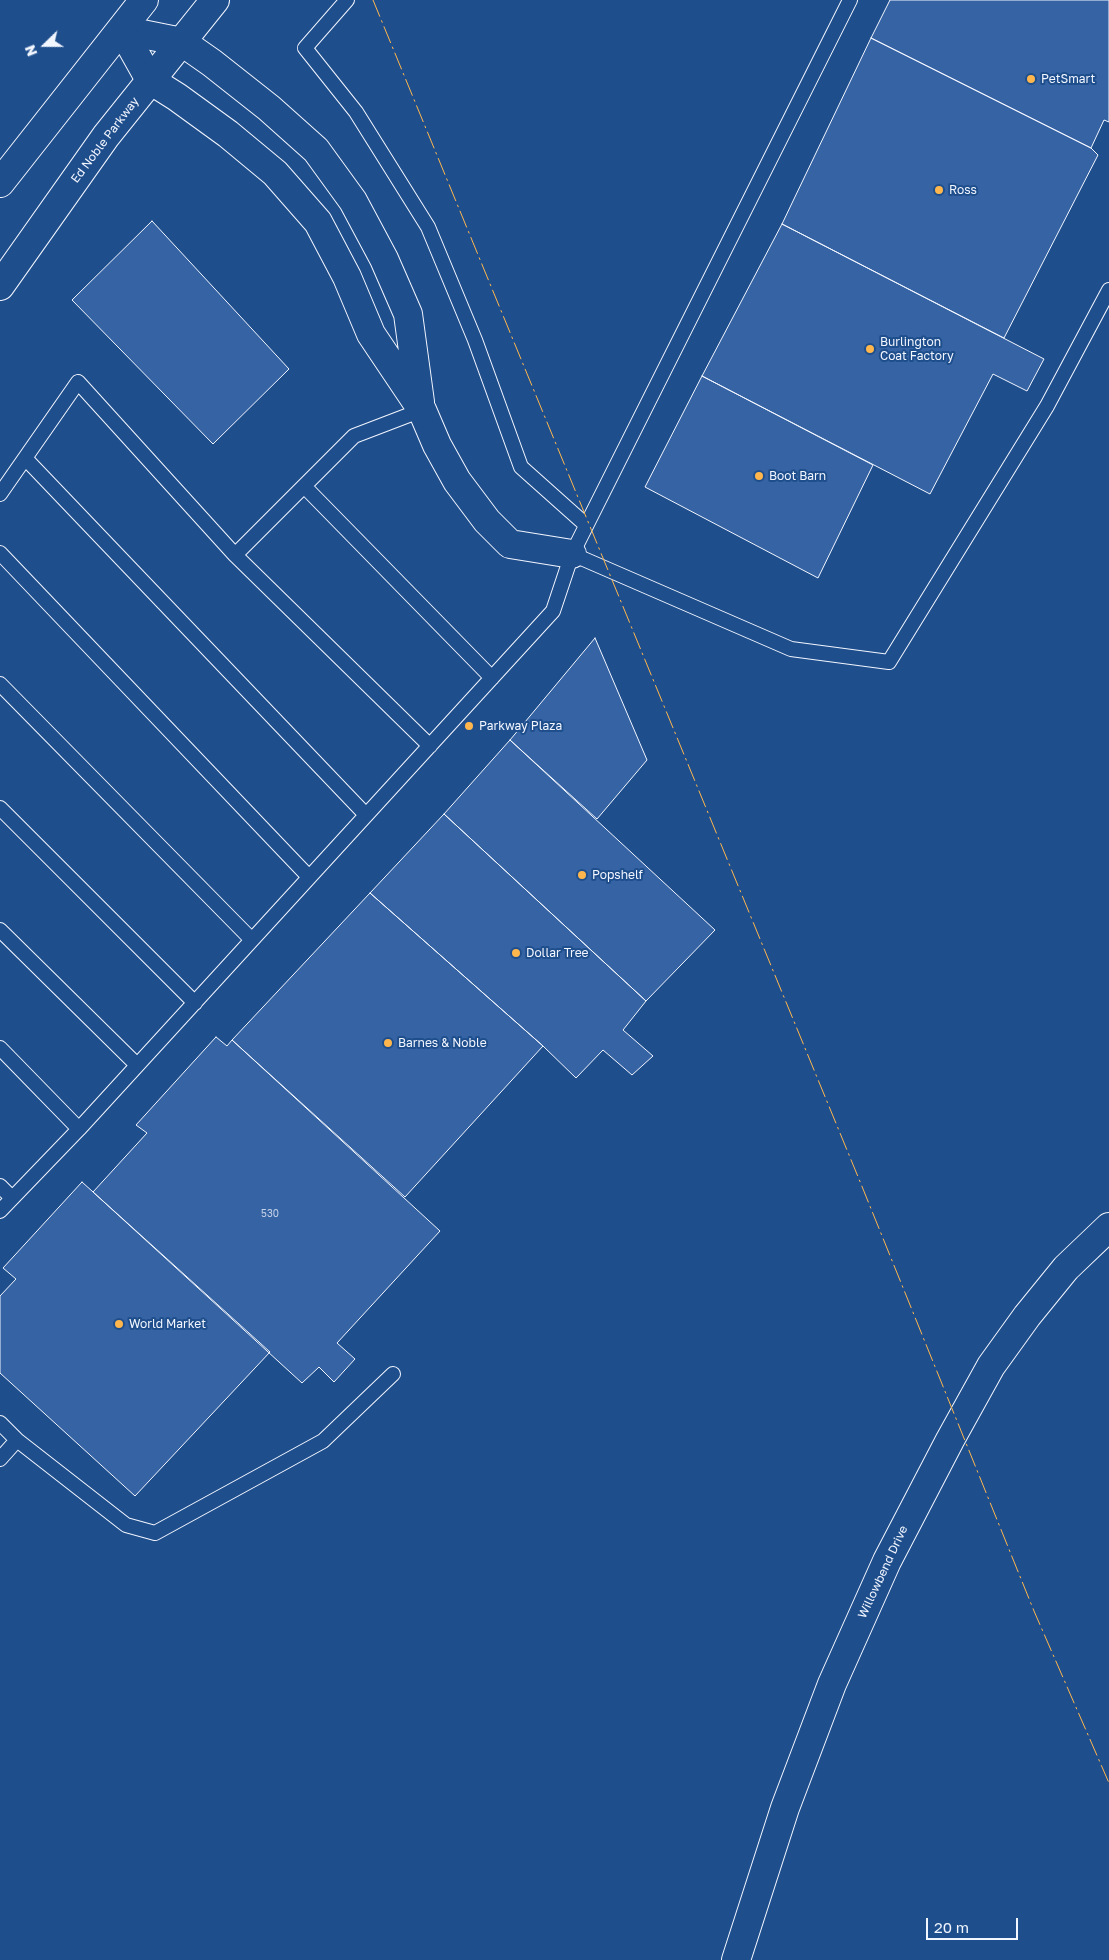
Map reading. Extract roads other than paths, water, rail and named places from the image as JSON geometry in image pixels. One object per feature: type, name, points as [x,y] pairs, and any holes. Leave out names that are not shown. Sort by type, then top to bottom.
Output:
[{"type":"street","points":[[0,184],[144,0]]},
{"type":"street","name":"Ed Noble Parkway","points":[[0,286],[106,136],[215,0]]},
{"type":"street","points":[[122,30],[182,42],[270,108],[316,150],[353,201],[384,259],[408,314],[422,410]]},
{"type":"street","points":[[122,30],[150,80],[213,123],[275,173],[318,222],[347,277],[371,334],[422,410],[437,445],[457,481],[487,521],[510,544],[572,554]]},
{"type":"street","name":"Willowbend Drive","points":[[736,1960],[785,1808],[832,1684],[887,1561],[991,1366],[1066,1268],[1109,1227]]},
{"type":"lane","points":[[347,0],[304,48],[356,112],[428,227],[476,340],[521,467],[586,525]]},
{"type":"lane","points":[[0,1211],[138,1065],[553,611],[572,554],[586,525],[850,0]]},
{"type":"lane","points":[[572,554],[791,649],[889,662],[1048,406],[1109,290]]},
{"type":"lane","points":[[0,494],[78,382],[235,556],[430,746]]},
{"type":"lane","points":[[235,556],[354,436],[422,410]]},
{"type":"lane","points":[[25,458],[366,815]]},
{"type":"lane","points":[[304,486],[492,678]]},
{"type":"lane","points":[[0,553],[309,877]]},
{"type":"lane","points":[[0,684],[252,940]]},
{"type":"lane","points":[[0,808],[195,1003]]},
{"type":"lane","points":[[0,930],[138,1065]]},
{"type":"lane","points":[[0,1048],[79,1129]]},
{"type":"lane","points":[[0,1186],[12,1198]]},
{"type":"lane","points":[[0,1423],[17,1440],[126,1525],[155,1533],[323,1441],[393,1374]]},
{"type":"lane","points":[[0,1459],[17,1440]]},
{"type":"place","name":"PetSmart","points":[[1031,79]]},
{"type":"place","name":"Ross","points":[[939,190]]},
{"type":"place","name":"Burlington Coat Factory","points":[[870,349]]},
{"type":"place","name":"Boot Barn","points":[[759,476]]},
{"type":"place","name":"Parkway Plaza","points":[[469,726]]},
{"type":"place","name":"Popshelf","points":[[582,875]]},
{"type":"place","name":"Dollar Tree","points":[[516,953]]},
{"type":"place","name":"Barnes & Noble","points":[[388,1043]]},
{"type":"place","name":"World Market","points":[[119,1324]]}]
